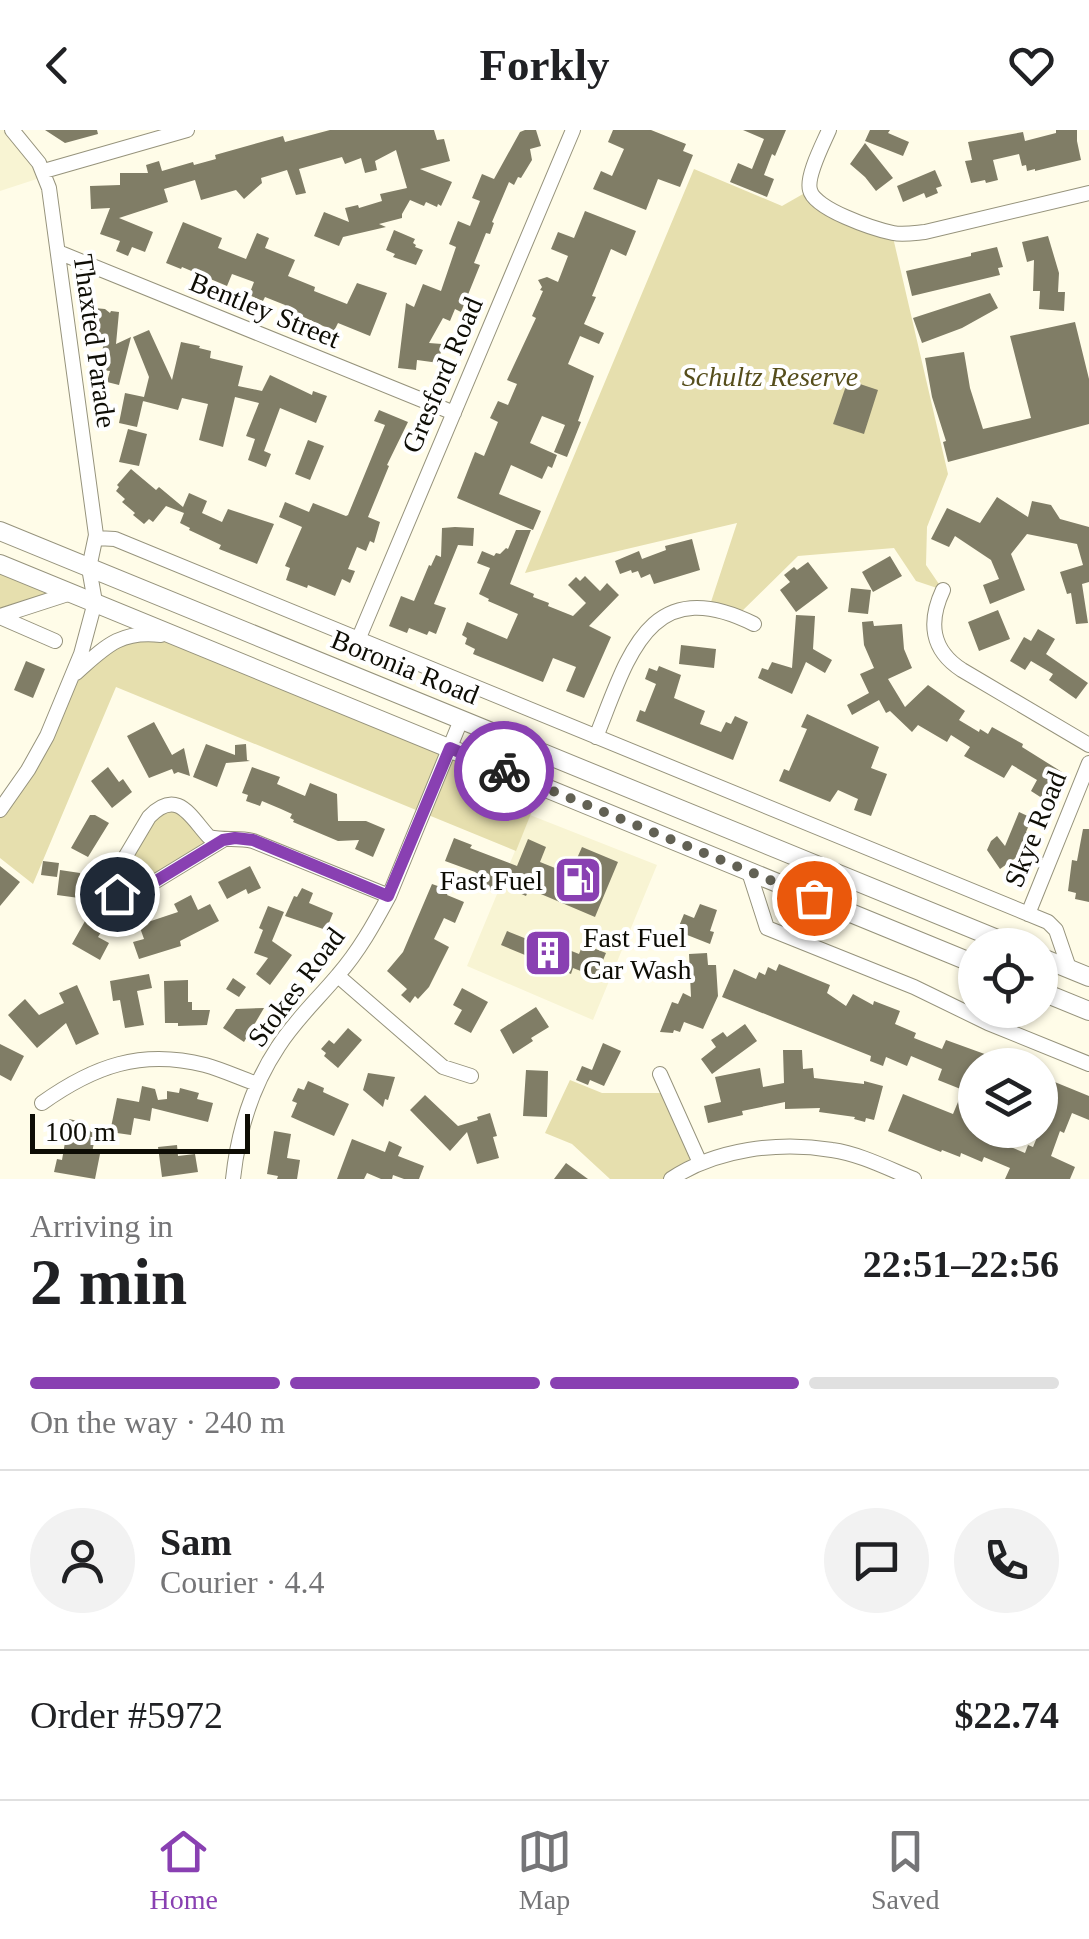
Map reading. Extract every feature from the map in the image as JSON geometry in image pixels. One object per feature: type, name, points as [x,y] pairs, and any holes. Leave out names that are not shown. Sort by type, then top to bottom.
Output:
[{"type":"main road","name":"Boronia Road","points":[[0,531],[970,928]]},
{"type":"main road","name":"Boronia Road","points":[[0,564],[958,957]]},
{"type":"main road","points":[[1058,964],[1089,977]]},
{"type":"main road","points":[[1058,998],[1089,1011]]},
{"type":"street","name":"Thaxted Parade","points":[[12,130],[44,171],[49,188],[96,538],[89,568]]},
{"type":"street","points":[[44,171],[187,130]]},
{"type":"street","name":"Gresford Road","points":[[358,640],[573,130]]},
{"type":"street","points":[[829,130],[809,180],[812,196],[824,207],[887,232],[924,232],[1089,194]]},
{"type":"street","name":"Bentley Street","points":[[58,252],[454,413]]},
{"type":"street","name":"Boronia Road","points":[[96,538],[115,540],[1028,914],[1054,927],[1068,968]]},
{"type":"street","points":[[1,806],[47,736],[73,676],[95,602],[89,568]]},
{"type":"street","points":[[943,590],[935,615],[936,642],[944,657],[1089,745]]},
{"type":"street","points":[[0,617],[71,593]]},
{"type":"street","points":[[596,737],[634,647],[657,620],[677,610],[700,607],[728,612],[754,624]]},
{"type":"street","points":[[0,617],[55,640]]},
{"type":"street","points":[[73,676],[124,637],[137,633],[177,636]]},
{"type":"street","name":"Stokes Road","points":[[232,1179],[257,1084],[292,1026],[362,943],[388,896],[461,720]]},
{"type":"street","name":"Skye Road","points":[[1028,914],[1089,763]]},
{"type":"street","points":[[223,840],[133,895],[127,897],[114,890],[114,876],[149,817],[161,808],[178,806],[192,814],[213,839],[253,840],[388,896]]},
{"type":"street","points":[[749,872],[767,928],[1089,1064]]},
{"type":"street","points":[[338,976],[442,1067],[472,1076]]},
{"type":"street","points":[[42,1103],[92,1072],[136,1060],[192,1062],[257,1084]]},
{"type":"street","points":[[660,1074],[700,1163]]},
{"type":"street","points":[[671,1179],[700,1163],[731,1154],[807,1147],[856,1156],[914,1179]]},
{"type":"shaded area","points":[[0,130],[12,130],[46,176],[0,191]]},
{"type":"shaded area","points":[[530,815],[657,865],[593,1020],[467,966]]},
{"type":"green space","name":"Schultz Reserve","points":[[694,169],[782,206],[810,190],[812,196],[892,233],[948,474],[927,527],[926,565],[943,590],[916,581],[894,548],[798,556],[737,616],[709,608],[737,523],[525,573]]},
{"type":"green space","points":[[0,564],[71,593],[0,616]]},
{"type":"green space","points":[[147,633],[542,786],[516,851],[116,687],[33,884],[0,858],[0,810],[73,676],[102,651]]},
{"type":"green space","points":[[169,805],[213,839],[133,895],[114,890],[149,817]]},
{"type":"green space","points":[[570,1080],[602,1093],[669,1093],[700,1163],[671,1179],[610,1179],[572,1144],[545,1133]]},
{"type":"building","points":[[45,130],[97,130],[98,134],[65,143]]},
{"type":"building","points":[[330,130],[434,130],[437,140],[444,139],[450,161],[420,169],[452,182],[441,206],[426,202],[424,206],[410,200],[402,218],[379,224],[386,227],[343,237],[339,246],[314,236],[324,212],[349,222],[345,208],[382,201],[380,194],[407,188],[396,150],[375,161],[377,170],[365,173],[361,158],[345,164],[342,157],[299,169],[306,193],[296,195],[287,170],[261,178],[262,183],[244,199],[236,190],[201,200],[195,180],[164,189],[168,202],[119,218],[153,232],[145,252],[132,247],[128,256],[116,251],[120,241],[100,234],[110,208],[91,209],[90,186],[120,185],[120,173],[148,173],[146,165],[159,161],[162,171],[216,159],[215,155],[283,136],[285,142]]},
{"type":"building","points":[[536,130],[541,146],[530,149],[532,160],[521,178],[514,185],[509,182],[490,234],[486,233],[474,263],[480,265],[461,312],[455,309],[450,321],[443,318],[429,343],[442,344],[439,363],[417,360],[416,370],[398,368],[406,303],[414,307],[423,284],[441,291],[456,247],[449,244],[458,221],[470,226],[480,201],[472,198],[482,174],[494,179],[520,132]]},
{"type":"building","points":[[613,130],[651,130],[686,144],[683,151],[693,155],[680,187],[658,179],[646,210],[593,189],[601,171],[612,176],[624,149],[608,142]]},
{"type":"building","points":[[743,130],[786,130],[764,175],[774,179],[767,197],[730,182],[738,163],[752,169],[764,139]]},
{"type":"building","points":[[870,130],[890,130],[888,133],[909,142],[903,156],[865,141]]},
{"type":"building","points":[[1056,130],[1077,130],[1081,160],[1027,171],[1019,154],[993,160],[998,180],[971,183],[965,161],[972,160],[968,142],[1023,132],[1025,141]]},
{"type":"building","points":[[865,143],[893,178],[876,191],[850,164]]},
{"type":"building","points":[[935,170],[942,186],[936,188],[938,193],[926,198],[924,193],[903,202],[897,186]]},
{"type":"building","points":[[585,211],[636,231],[626,256],[611,249],[592,296],[596,297],[584,324],[604,333],[599,344],[580,336],[568,364],[594,376],[567,457],[554,452],[565,425],[542,416],[530,443],[557,455],[552,468],[548,466],[542,479],[511,465],[499,494],[541,511],[533,530],[457,498],[475,452],[484,456],[498,422],[490,418],[498,401],[508,405],[517,384],[507,380],[536,318],[532,316],[543,291],[538,280],[547,277],[558,282],[568,256],[551,249],[558,232],[574,238]]},
{"type":"building","points":[[183,222],[222,238],[218,248],[246,259],[257,233],[269,238],[265,248],[295,260],[288,276],[347,304],[357,283],[387,293],[370,336],[338,323],[334,331],[284,308],[285,305],[249,295],[254,282],[232,274],[227,286],[166,263]]},
{"type":"building","points":[[394,230],[415,239],[415,247],[423,250],[416,265],[393,257],[395,254],[386,250]]},
{"type":"building","points":[[1048,236],[1059,273],[1058,292],[1065,292],[1064,311],[1039,309],[1040,291],[1033,291],[1034,260],[1027,262],[1022,242]]},
{"type":"building","points":[[997,247],[1003,267],[998,268],[1000,275],[912,296],[906,271]]},
{"type":"building","points":[[990,293],[998,308],[962,328],[922,343],[913,318]]},
{"type":"building","points":[[94,308],[119,312],[116,344],[131,337],[119,385],[107,382],[110,371],[102,370],[105,337],[94,336]]},
{"type":"building","points":[[1075,322],[1089,379],[1089,424],[948,462],[925,358],[964,352],[983,429],[1031,418],[1010,336]]},
{"type":"building","points":[[149,330],[172,380],[181,342],[200,346],[211,351],[210,358],[243,366],[238,386],[262,391],[270,375],[312,395],[313,391],[327,396],[316,423],[280,408],[264,451],[271,454],[266,467],[248,460],[255,439],[246,436],[259,403],[235,397],[223,447],[199,440],[208,404],[182,398],[178,410],[143,401],[149,377],[133,337]]},
{"type":"building","points":[[848,380],[878,390],[864,434],[833,424]]},
{"type":"building","points":[[125,393],[144,397],[137,427],[119,423]]},
{"type":"building","points":[[379,410],[408,422],[368,517],[380,522],[374,543],[370,541],[366,551],[357,547],[348,569],[355,571],[350,583],[342,579],[335,596],[286,580],[290,568],[285,566],[302,527],[279,517],[285,502],[309,512],[313,503],[348,515],[385,425],[374,421]]},
{"type":"building","points":[[128,429],[147,434],[139,466],[119,462]]},
{"type":"building","points":[[308,440],[324,446],[310,480],[295,474]]},
{"type":"building","points":[[131,469],[183,507],[189,493],[207,501],[202,513],[222,522],[228,509],[274,524],[257,564],[219,549],[221,545],[189,530],[180,523],[184,513],[166,506],[153,522],[149,519],[144,524],[116,491]]},
{"type":"building","points":[[997,497],[1028,517],[1032,501],[1051,505],[1060,519],[1089,527],[1089,582],[1082,584],[1088,623],[1076,624],[1071,593],[1067,594],[1060,572],[1083,565],[1077,544],[1027,534],[1011,554],[1025,590],[990,604],[983,585],[999,579],[991,560],[955,536],[949,547],[931,539],[947,508],[980,523]]},
{"type":"building","points":[[442,528],[474,528],[473,546],[458,545],[434,604],[446,608],[436,634],[409,628],[407,633],[389,626],[401,596],[414,601],[429,565],[436,555],[441,557]]},
{"type":"building","points":[[516,530],[531,530],[510,584],[573,616],[586,603],[568,585],[576,577],[580,581],[585,576],[600,591],[607,583],[619,595],[589,626],[611,637],[584,698],[566,691],[576,667],[553,658],[543,682],[473,654],[475,649],[465,644],[467,638],[462,635],[467,622],[507,639],[518,614],[479,594],[490,568],[477,563],[482,551],[494,556],[508,549]]},
{"type":"building","points":[[692,539],[700,570],[654,584],[650,574],[641,578],[638,571],[631,570],[620,574],[615,561],[639,551],[642,559],[666,550],[665,546]]},
{"type":"building","points":[[890,556],[902,576],[873,592],[862,572]]},
{"type":"building","points":[[808,562],[828,588],[796,612],[780,590],[790,582],[784,575]]},
{"type":"building","points":[[851,588],[871,590],[868,614],[848,612]]},
{"type":"building","points":[[998,610],[1010,639],[979,651],[968,622]]},
{"type":"building","points":[[796,615],[815,616],[813,649],[832,660],[825,673],[806,662],[792,694],[758,678],[762,668],[768,670],[772,662],[792,668]]},
{"type":"building","points":[[873,621],[874,626],[902,624],[904,649],[912,668],[888,679],[905,707],[928,685],[965,711],[959,720],[988,734],[992,727],[1023,744],[1022,747],[1062,772],[1045,800],[1031,791],[1037,780],[1012,765],[1004,778],[964,756],[970,747],[951,735],[947,742],[918,725],[912,732],[890,711],[886,713],[879,700],[852,715],[847,705],[869,693],[860,674],[874,668],[864,645],[862,622]]},
{"type":"building","points":[[1038,629],[1055,639],[1046,654],[1088,683],[1076,699],[1049,680],[1053,674],[1031,661],[1025,670],[1010,661],[1024,637],[1031,641]]},
{"type":"building","points":[[681,645],[716,649],[714,668],[679,664]]},
{"type":"building","points":[[26,661],[45,669],[33,698],[14,690]]},
{"type":"building","points":[[659,666],[681,675],[674,698],[705,711],[700,724],[721,732],[735,716],[748,722],[733,760],[636,721],[640,710],[645,712],[656,684],[645,679],[649,668],[657,671]]},
{"type":"building","points":[[807,714],[879,747],[871,768],[887,774],[871,816],[854,810],[858,799],[838,790],[830,802],[779,781],[784,769],[789,771],[807,729],[801,727]]},
{"type":"building","points":[[154,722],[172,755],[184,748],[190,776],[174,774],[172,769],[149,778],[127,736]]},
{"type":"building","points":[[206,744],[235,755],[235,745],[246,744],[250,761],[226,763],[217,787],[193,777]]},
{"type":"building","points":[[108,767],[132,792],[112,808],[91,781]]},
{"type":"building","points":[[252,767],[280,777],[277,784],[305,796],[310,783],[337,794],[338,821],[366,821],[385,829],[373,857],[355,849],[359,840],[338,841],[293,822],[292,814],[281,809],[262,801],[260,806],[246,801],[248,795],[242,793]]},
{"type":"building","points":[[1019,812],[1032,818],[1026,832],[1037,836],[1030,852],[1027,850],[1000,869],[987,850],[997,836],[1005,846]]},
{"type":"building","points":[[90,815],[109,823],[88,857],[71,848]]},
{"type":"building","points":[[1083,829],[1089,829],[1089,902],[1075,899],[1076,893],[1068,891],[1072,860],[1077,861]]},
{"type":"building","points":[[454,838],[517,866],[528,839],[546,847],[540,862],[570,874],[582,847],[618,862],[595,917],[529,889],[526,896],[497,883],[492,891],[482,887],[475,872],[445,861]]},
{"type":"building","points":[[43,861],[59,863],[57,877],[41,875]]},
{"type":"building","points":[[0,866],[20,882],[0,906]]},
{"type":"building","points":[[250,866],[261,888],[248,894],[246,889],[227,899],[218,882]]},
{"type":"building","points":[[60,870],[80,873],[79,898],[57,895]]},
{"type":"building","points":[[432,884],[449,890],[447,895],[464,902],[455,923],[444,918],[434,939],[449,947],[429,987],[410,1003],[401,995],[407,989],[387,971],[403,952]]},
{"type":"building","points":[[302,888],[313,893],[309,903],[333,913],[326,930],[285,916]]},
{"type":"building","points":[[191,895],[198,910],[210,904],[219,921],[180,941],[181,946],[139,959],[133,942],[144,939],[139,925],[178,912],[174,904]]},
{"type":"building","points":[[700,904],[717,910],[710,944],[677,931],[684,914],[694,918]]},
{"type":"building","points":[[268,906],[284,912],[272,941],[292,955],[270,985],[256,974],[268,958],[254,953]]},
{"type":"building","points":[[89,914],[106,924],[98,937],[109,943],[100,960],[72,944]]},
{"type":"building","name":"Fast Fuel Car Wash","points":[[507,931],[557,951],[559,946],[579,954],[583,944],[606,953],[596,977],[573,968],[571,974],[501,945]]},
{"type":"building","points":[[707,953],[708,965],[716,965],[718,996],[703,1029],[684,1022],[680,1032],[660,1032],[672,1002],[678,1004],[683,993],[691,997],[689,954]]},
{"type":"building","points":[[779,964],[830,985],[827,993],[846,1006],[853,994],[873,1005],[874,1001],[900,1011],[895,1024],[916,1033],[914,1038],[942,1049],[946,1040],[968,1048],[958,1048],[958,1088],[938,1080],[942,1069],[911,1056],[907,1066],[886,1057],[883,1066],[870,1061],[871,1056],[722,997],[734,969],[756,979],[759,972],[765,975],[768,967],[776,971]]},
{"type":"building","points":[[149,974],[152,988],[137,991],[144,1025],[125,1028],[120,1000],[113,1001],[110,981]]},
{"type":"building","points":[[233,978],[246,987],[239,997],[226,989]]},
{"type":"building","points":[[188,980],[192,1010],[210,1010],[207,1025],[165,1023],[164,981]]},
{"type":"building","points":[[77,985],[99,1034],[76,1045],[66,1023],[37,1048],[8,1015],[25,999],[39,1015],[64,1003],[59,993]]},
{"type":"building","points":[[462,988],[488,1002],[471,1033],[454,1024],[462,1010],[453,1005]]},
{"type":"building","points":[[536,1007],[549,1027],[513,1054],[500,1030]]},
{"type":"building","points":[[264,1008],[244,1042],[223,1028],[236,1009]]},
{"type":"building","points":[[745,1024],[757,1041],[712,1074],[701,1059],[716,1047],[711,1040],[723,1032],[727,1037]]},
{"type":"building","points":[[348,1028],[362,1040],[338,1068],[321,1049],[329,1040],[334,1044]]},
{"type":"building","points":[[603,1043],[621,1051],[604,1086],[576,1080],[582,1066],[592,1070]]},
{"type":"building","points":[[0,1044],[24,1056],[11,1081],[0,1075]]},
{"type":"building","points":[[783,1050],[802,1050],[803,1069],[813,1068],[814,1078],[883,1086],[874,1120],[866,1118],[865,1122],[819,1112],[820,1108],[785,1109],[785,1102],[708,1123],[704,1106],[721,1102],[715,1077],[760,1068],[763,1087],[784,1083]]},
{"type":"building","points":[[526,1070],[548,1071],[547,1117],[523,1116]]},
{"type":"building","points":[[368,1073],[395,1077],[383,1107],[363,1090]]},
{"type":"building","points":[[308,1081],[349,1104],[334,1136],[291,1117],[298,1088],[304,1090]]},
{"type":"building","points":[[1058,1083],[1089,1096],[1089,1120],[1072,1113],[1064,1133],[1060,1131],[1058,1137]]},
{"type":"building","points":[[142,1086],[155,1089],[158,1100],[167,1099],[167,1091],[179,1093],[180,1088],[199,1093],[197,1099],[213,1103],[208,1122],[152,1108],[150,1121],[134,1118],[131,1135],[110,1132],[117,1098],[139,1102]]},
{"type":"building","points":[[903,1094],[953,1114],[958,1102],[958,1148],[1013,1148],[1025,1153],[1027,1148],[1054,1148],[1051,1156],[1075,1167],[1070,1179],[1005,1179],[1010,1168],[984,1157],[982,1162],[961,1153],[960,1157],[941,1152],[888,1131]]},
{"type":"building","points":[[425,1095],[458,1126],[490,1113],[499,1158],[477,1164],[467,1132],[450,1151],[410,1110]]},
{"type":"building","points":[[69,1119],[82,1122],[81,1129],[96,1132],[92,1153],[100,1154],[95,1179],[54,1172],[57,1159],[62,1160]]},
{"type":"building","points":[[274,1131],[291,1134],[287,1158],[300,1160],[297,1179],[277,1179],[278,1176],[267,1174]]},
{"type":"building","points":[[352,1139],[385,1152],[389,1141],[402,1147],[398,1156],[424,1166],[419,1179],[393,1175],[392,1179],[381,1179],[367,1173],[364,1179],[337,1179]]},
{"type":"building","points":[[177,1145],[178,1156],[195,1154],[198,1172],[162,1177],[158,1147]]},
{"type":"building","points":[[566,1163],[588,1179],[554,1179]]},
{"type":"way so far","points":[[504,771],[814,898]]},
{"type":"place","name":"Fast Fuel","points":[[578,880]]},
{"type":"place","name":"Fast Fuel Car Wash","points":[[548,953]]},
{"type":"route","points":[[117,894],[133,895],[223,840],[242,838],[388,896],[450,748],[504,771]]}]
